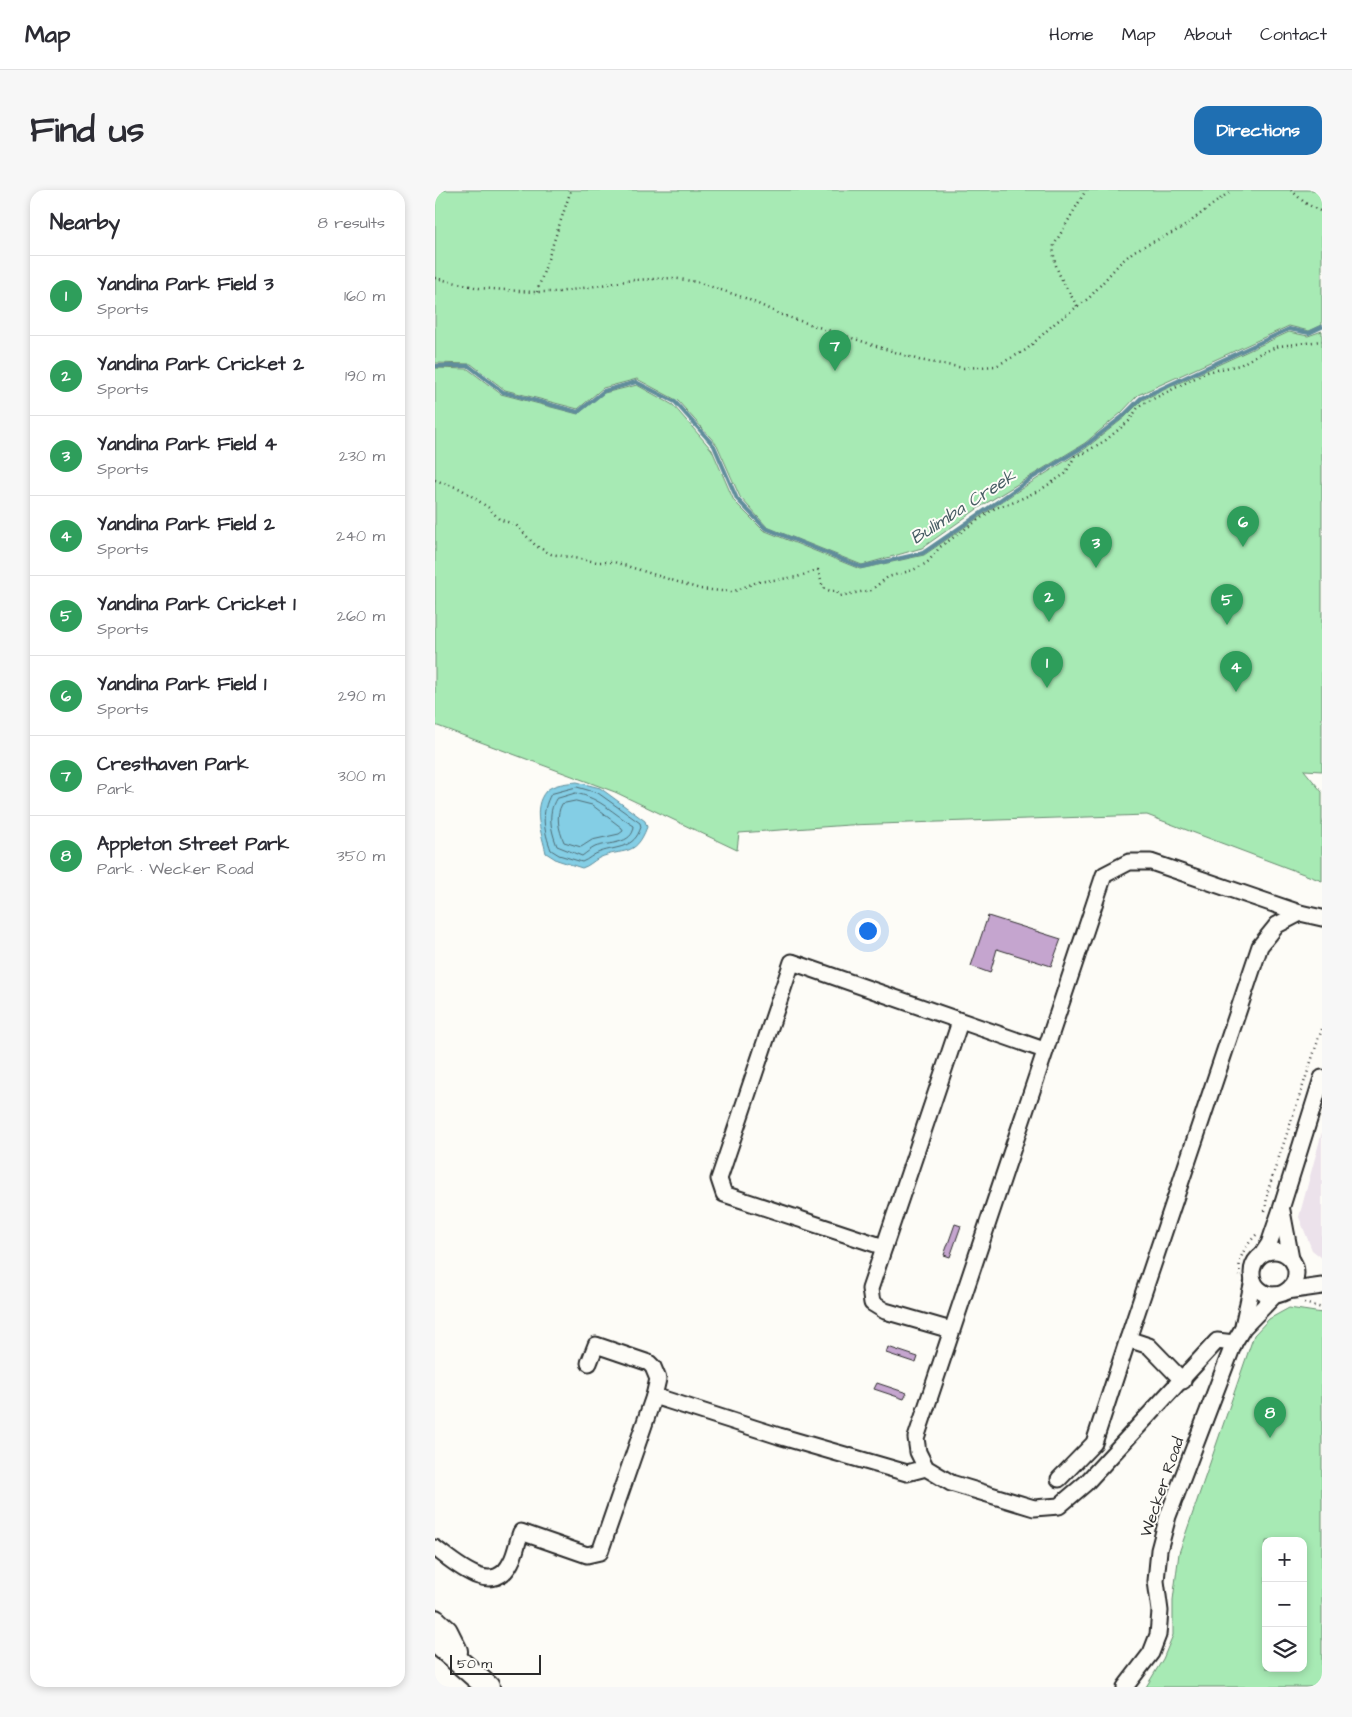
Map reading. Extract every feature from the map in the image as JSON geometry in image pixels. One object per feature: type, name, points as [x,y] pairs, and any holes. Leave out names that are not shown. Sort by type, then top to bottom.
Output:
[{"type":"highway","points":[[435,1621],[446,1631],[462,1664]]},
{"type":"highway","points":[[435,1641],[488,1687]]},
{"type":"street","points":[[1234,1343],[1217,1341],[1183,1381],[1086,1483],[1059,1506],[1034,1508],[951,1483],[926,1468],[918,1452],[917,1438],[951,1330],[1104,875],[1129,862],[1151,862],[1300,913],[1322,918]]},
{"type":"street","points":[[1059,1479],[1095,1443],[1260,946],[1277,925],[1300,913]]},
{"type":"street","points":[[884,1247],[724,1194],[719,1179],[793,962],[1044,1050]]},
{"type":"street","points":[[951,1330],[885,1311],[873,1303],[871,1289],[960,1022]]},
{"type":"street","name":"Wecker Road","points":[[1243,1328],[1253,1280],[1253,1265],[1269,1244],[1322,1078]]},
{"type":"street","name":"Wecker Road","points":[[1125,1687],[1151,1652],[1158,1635],[1160,1611],[1156,1581],[1159,1550],[1167,1516],[1234,1343],[1243,1328],[1295,1279],[1281,1209]]},
{"type":"street","points":[[1263,1253],[1278,1251],[1322,1285]]},
{"type":"street","points":[[1253,1280],[1261,1291],[1281,1293],[1322,1285]]},
{"type":"street","points":[[1128,1339],[1149,1346],[1183,1381]]},
{"type":"street","points":[[435,1548],[467,1573],[485,1578],[499,1575],[511,1564],[521,1532],[587,1555],[600,1552],[659,1379],[649,1363],[596,1345],[589,1363]]},
{"type":"street","points":[[654,1396],[779,1436],[907,1473],[926,1468]]},
{"type":"path","points":[[537,292],[571,190]]},
{"type":"path","points":[[1077,306],[1055,264],[1053,245],[1085,190]]},
{"type":"path","points":[[435,278],[479,288],[537,292],[567,291],[632,280],[673,278],[697,282],[745,298],[782,315],[919,360],[964,368],[996,366],[1011,360],[1027,350],[1055,323],[1089,298],[1119,264],[1134,251],[1182,228],[1232,190]]},
{"type":"path","points":[[1291,190],[1305,203],[1322,212]]},
{"type":"path","points":[[435,480],[461,490],[489,508],[499,519],[516,525],[536,546],[551,554],[597,562],[615,562],[700,589],[732,592],[757,582],[797,578],[818,570],[823,588],[830,592],[836,591],[840,596],[871,590],[888,577],[913,570],[927,563],[940,548],[995,508],[1012,503],[1040,490],[1065,474],[1075,456],[1106,440],[1129,421],[1139,406],[1207,372],[1240,365],[1259,354],[1279,346],[1322,341]]},
{"type":"path","points":[[1313,1305],[1322,1308]]},
{"type":"shaded area","points":[[1322,1132],[1322,1258],[1312,1250],[1299,1217]]},
{"type":"green space","points":[[435,190],[1322,190],[1322,325],[1309,331],[1289,326],[1138,395],[1121,413],[1085,443],[980,507],[922,548],[862,565],[767,527],[740,497],[717,445],[678,401],[637,379],[603,388],[578,409],[505,390],[471,364],[435,363]]},
{"type":"green space","points":[[1322,331],[1322,771],[1304,770],[1322,792],[1322,881],[1147,815],[849,825],[739,833],[737,850],[615,792],[435,725],[435,368],[468,369],[501,394],[578,414],[604,393],[637,385],[673,405],[712,450],[734,501],[763,530],[860,569],[924,555],[1013,494],[1086,448],[1125,417],[1142,400],[1289,332],[1308,336]]},
{"type":"green space","points":[[1289,1308],[1322,1313],[1322,1687],[1146,1687],[1163,1659],[1173,1635],[1173,1600],[1179,1553],[1254,1335],[1269,1319]]},
{"type":"water","points":[[577,782],[600,788],[645,821],[647,827],[638,844],[628,850],[599,858],[582,868],[557,860],[546,853],[538,813],[542,798],[546,791],[553,787]]},
{"type":"building","points":[[988,916],[1061,939],[1051,966],[997,949],[990,973],[971,966]]},
{"type":"building","points":[[955,1224],[961,1226],[950,1257],[944,1255]]},
{"type":"building","points":[[888,1347],[918,1357],[916,1363],[886,1353]]},
{"type":"building","points":[[877,1383],[907,1393],[904,1399],[874,1389]]},
{"type":"waterway","name":"Bulimba Creek","points":[[435,366],[469,366],[503,392],[578,412],[604,391],[636,382],[675,402],[714,446],[737,499],[765,528],[861,567],[923,553],[1032,478],[1086,445],[1123,416],[1141,398],[1289,329],[1309,333],[1322,327]]},
{"type":"place","name":"Cresthaven Park","points":[[835,371]]},
{"type":"place","name":"Yandina Park Field 1","points":[[1243,547]]},
{"type":"place","name":"Yandina Park Field 4","points":[[1096,568]]},
{"type":"place","name":"Yandina Park Cricket 2","points":[[1049,622]]},
{"type":"place","name":"Yandina Park Cricket 1","points":[[1227,625]]},
{"type":"place","name":"Yandina Park Field 3","points":[[1047,688]]},
{"type":"place","name":"Yandina Park Field 2","points":[[1236,692]]},
{"type":"place","name":"Appleton Street Park","points":[[1270,1438]]}]
